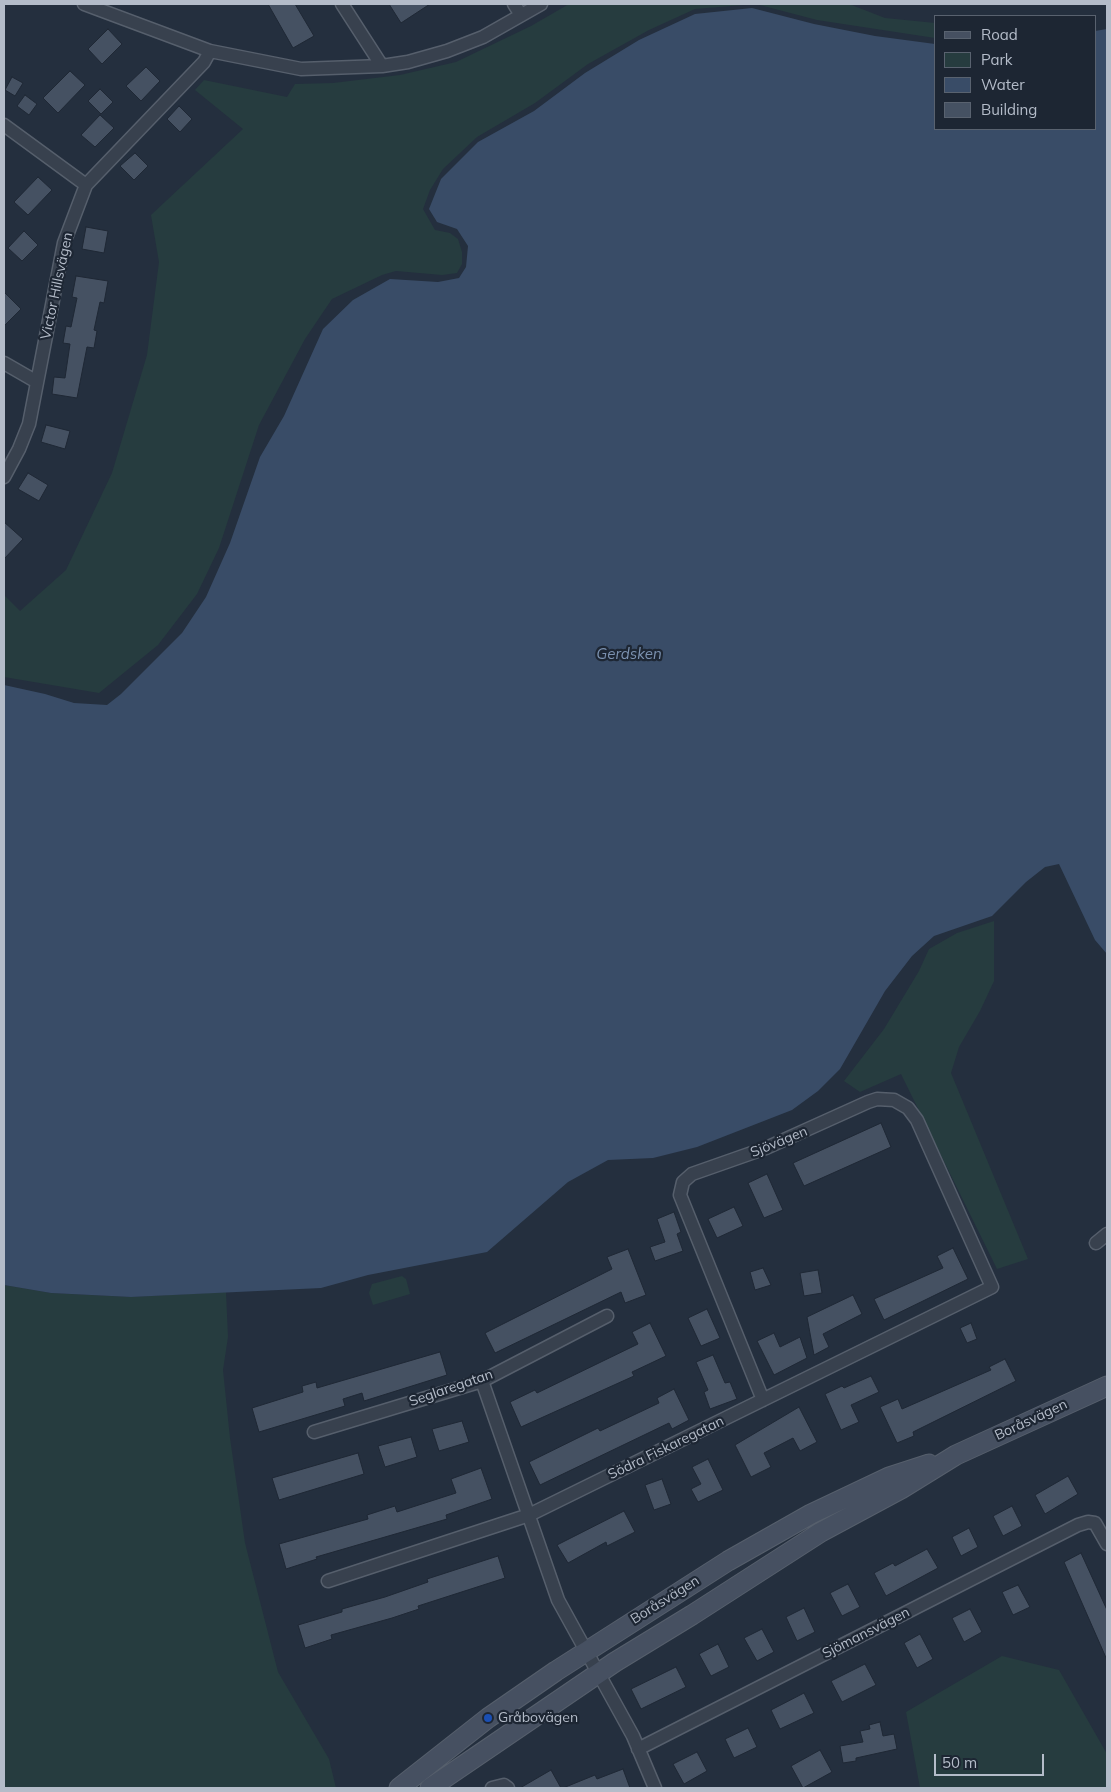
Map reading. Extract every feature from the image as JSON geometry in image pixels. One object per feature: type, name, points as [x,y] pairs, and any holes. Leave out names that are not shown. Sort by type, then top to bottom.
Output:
[{"type":"main road","name":"Boråsvägen","points":[[399,1788],[488,1718],[586,1651],[728,1561],[811,1514],[889,1477],[956,1455],[1107,1386]]},
{"type":"main road","name":"Boråsvägen","points":[[430,1788],[598,1674],[821,1532],[901,1490],[956,1455]]},
{"type":"street","points":[[84,4],[210,51],[301,69],[382,66],[408,62],[447,51],[483,36],[517,9],[541,4]]},
{"type":"street","points":[[342,4],[382,66]]},
{"type":"street","name":"Victor Hillsvägen","points":[[4,476],[19,449],[29,424],[64,243],[86,185],[204,62],[210,51]]},
{"type":"street","points":[[4,125],[86,185]]},
{"type":"street","points":[[4,363],[37,382]]},
{"type":"street","name":"Sjövägen","points":[[763,1400],[680,1196],[683,1182],[692,1174],[766,1148],[868,1102],[877,1099],[894,1100],[908,1108],[916,1120],[992,1287]]},
{"type":"street","points":[[1096,1243],[1107,1234]]},
{"type":"street","name":"Södra Fiskaregatan","points":[[328,1581],[529,1515],[992,1287]]},
{"type":"street","name":"Seglaregatan","points":[[314,1432],[482,1381],[607,1316]]},
{"type":"street","points":[[482,1381],[558,1600],[638,1749],[655,1788]]},
{"type":"street","name":"Sjömansvägen","points":[[638,1749],[1078,1525],[1088,1522],[1095,1523],[1107,1544]]},
{"type":"street","points":[[492,1788],[504,1785],[508,1788]]},
{"type":"green space","points":[[569,4],[756,4],[695,9],[649,30],[588,64],[535,103],[477,137],[443,169],[430,190],[423,209],[435,230],[450,233],[458,239],[462,252],[462,264],[457,273],[442,275],[396,271],[382,275],[332,299],[305,339],[259,425],[219,548],[197,594],[158,645],[99,693],[4,677],[4,595],[20,611],[66,570],[112,473],[147,355],[159,262],[151,215],[243,129],[195,90],[204,80],[287,97],[295,84],[333,83],[400,75],[456,62],[531,26]]},
{"type":"green space","points":[[756,4],[849,4],[885,18],[934,23],[934,38],[817,20]]},
{"type":"green space","points":[[994,921],[994,981],[980,1011],[959,1047],[951,1073],[1028,1259],[997,1269],[901,1074],[860,1092],[844,1081],[884,1029],[919,971],[929,949],[957,933]]},
{"type":"green space","points":[[402,1276],[406,1279],[410,1294],[373,1305],[369,1293],[372,1284]]},
{"type":"green space","points":[[4,1285],[51,1293],[131,1297],[226,1292],[228,1337],[223,1370],[230,1438],[245,1543],[278,1672],[329,1759],[336,1788],[4,1788]]},
{"type":"green space","points":[[1002,1656],[1059,1670],[1107,1754],[1107,1788],[920,1788],[906,1712]]},
{"type":"water","name":"Gerdsken","points":[[752,8],[814,24],[875,36],[934,44],[934,130],[1096,130],[1096,31],[1107,29],[1107,954],[1095,940],[1059,864],[1045,867],[1026,882],[992,916],[934,936],[912,956],[885,991],[840,1069],[818,1091],[792,1110],[697,1147],[653,1158],[608,1160],[568,1182],[487,1252],[368,1275],[321,1288],[131,1297],[51,1293],[4,1285],[4,685],[74,703],[107,705],[121,694],[182,633],[206,597],[230,543],[260,457],[284,416],[323,329],[353,300],[390,279],[438,282],[459,278],[466,267],[468,246],[457,229],[437,222],[429,209],[441,179],[478,142],[534,111],[585,73],[639,40],[695,14]]},
{"type":"building","points":[[268,4],[295,4],[314,36],[293,48]]},
{"type":"building","points":[[389,4],[430,4],[401,23]]},
{"type":"building","points":[[108,29],[122,44],[102,64],[88,49]]},
{"type":"building","points":[[146,67],[160,81],[141,101],[126,86]]},
{"type":"building","points":[[70,71],[85,85],[58,113],[43,98]]},
{"type":"building","points":[[12,77],[23,83],[15,96],[5,90]]},
{"type":"building","points":[[100,89],[113,102],[101,114],[88,101]]},
{"type":"building","points":[[25,95],[37,104],[29,115],[17,106]]},
{"type":"building","points":[[179,106],[192,119],[180,132],[167,119]]},
{"type":"building","points":[[100,115],[114,128],[95,147],[81,135]]},
{"type":"building","points":[[135,153],[148,166],[134,180],[120,166]]},
{"type":"building","points":[[38,177],[52,190],[28,215],[14,202]]},
{"type":"building","points":[[86,227],[108,231],[104,253],[82,249]]},
{"type":"building","points":[[24,231],[38,245],[22,261],[8,248]]},
{"type":"building","points":[[76,276],[108,281],[104,303],[100,302],[94,330],[97,331],[94,348],[87,347],[77,398],[52,394],[54,377],[65,378],[70,344],[63,343],[66,326],[71,327],[77,298],[72,297]]},
{"type":"building","points":[[4,292],[21,309],[4,326]]},
{"type":"building","points":[[46,425],[70,431],[65,449],[41,442]]},
{"type":"building","points":[[28,473],[48,485],[39,501],[18,489]]},
{"type":"building","points":[[4,522],[23,539],[4,559]]},
{"type":"building","points":[[881,1123],[891,1147],[804,1186],[793,1163]]},
{"type":"building","points":[[767,1174],[783,1210],[764,1218],[748,1183]]},
{"type":"building","points":[[734,1207],[743,1226],[717,1238],[708,1219]]},
{"type":"building","points":[[674,1212],[681,1232],[677,1234],[683,1251],[655,1261],[650,1247],[665,1242],[657,1219]]},
{"type":"building","points":[[953,1248],[968,1279],[884,1320],[874,1299],[943,1268],[937,1256]]},
{"type":"building","points":[[628,1249],[646,1295],[625,1303],[621,1292],[495,1353],[485,1333],[612,1269],[607,1257]]},
{"type":"building","points":[[763,1268],[771,1285],[755,1290],[750,1272]]},
{"type":"building","points":[[818,1270],[822,1293],[804,1296],[800,1273]]},
{"type":"building","points":[[853,1295],[862,1314],[823,1334],[829,1347],[814,1355],[807,1317]]},
{"type":"building","points":[[707,1309],[720,1338],[701,1346],[688,1318]]},
{"type":"building","points":[[650,1323],[666,1356],[632,1372],[634,1376],[521,1427],[510,1402],[535,1390],[537,1393],[638,1344],[632,1332]]},
{"type":"building","points":[[971,1323],[977,1339],[967,1343],[960,1328]]},
{"type":"building","points":[[774,1333],[780,1347],[800,1337],[807,1358],[774,1375],[757,1341]]},
{"type":"building","points":[[440,1352],[447,1375],[364,1401],[362,1393],[343,1399],[345,1406],[259,1432],[252,1408],[303,1392],[302,1386],[316,1382],[317,1388]]},
{"type":"building","points":[[713,1355],[725,1383],[730,1382],[737,1399],[710,1409],[704,1392],[708,1390],[696,1362]]},
{"type":"building","points":[[1005,1359],[1016,1381],[913,1432],[914,1436],[897,1443],[880,1407],[898,1399],[902,1409],[991,1370],[989,1367]]},
{"type":"building","points":[[871,1376],[879,1392],[851,1405],[859,1422],[841,1430],[825,1394]]},
{"type":"building","points":[[674,1389],[689,1420],[672,1429],[669,1423],[540,1485],[529,1462],[598,1428],[600,1431],[659,1403],[657,1398]]},
{"type":"building","points":[[799,1407],[817,1442],[800,1451],[793,1438],[764,1453],[771,1467],[751,1477],[735,1445]]},
{"type":"building","points":[[462,1421],[469,1442],[439,1451],[432,1429]]},
{"type":"building","points":[[411,1437],[417,1457],[385,1467],[378,1446]]},
{"type":"building","points":[[358,1453],[364,1474],[279,1500],[272,1478]]},
{"type":"building","points":[[708,1459],[723,1490],[698,1502],[691,1489],[701,1484],[692,1467]]},
{"type":"building","points":[[481,1468],[492,1499],[446,1515],[447,1519],[316,1557],[317,1559],[286,1569],[279,1544],[368,1519],[367,1515],[395,1506],[397,1512],[456,1493],[451,1479]]},
{"type":"building","points":[[1068,1476],[1078,1494],[1045,1514],[1035,1495]]},
{"type":"building","points":[[662,1479],[671,1504],[654,1510],[645,1485]]},
{"type":"building","points":[[1012,1506],[1022,1526],[1003,1536],[993,1516]]},
{"type":"building","points":[[624,1511],[635,1532],[607,1546],[606,1542],[568,1563],[557,1545]]},
{"type":"building","points":[[969,1528],[978,1547],[961,1556],[952,1537]]},
{"type":"building","points":[[927,1549],[938,1568],[886,1596],[874,1573],[893,1563],[895,1566]]},
{"type":"building","points":[[1081,1553],[1107,1610],[1107,1660],[1064,1562]]},
{"type":"building","points":[[498,1556],[505,1578],[418,1606],[419,1609],[392,1618],[331,1635],[332,1639],[305,1648],[298,1625],[342,1612],[342,1609],[385,1597],[428,1582],[427,1579]]},
{"type":"building","points":[[848,1584],[860,1607],[842,1616],[830,1593]]},
{"type":"building","points":[[1018,1585],[1030,1607],[1013,1615],[1002,1592]]},
{"type":"building","points":[[804,1608],[815,1632],[797,1641],[786,1617]]},
{"type":"building","points":[[970,1609],[982,1632],[964,1642],[952,1618]]},
{"type":"building","points":[[762,1629],[774,1652],[757,1661],[744,1638]]},
{"type":"building","points":[[920,1634],[933,1659],[917,1668],[904,1643]]},
{"type":"building","points":[[718,1644],[729,1667],[711,1676],[699,1654]]},
{"type":"building","points":[[865,1664],[876,1685],[842,1702],[831,1681]]},
{"type":"building","points":[[676,1667],[686,1687],[641,1709],[631,1689]]},
{"type":"building","points":[[804,1693],[814,1713],[780,1729],[771,1710]]},
{"type":"building","points":[[880,1722],[883,1736],[894,1734],[897,1749],[856,1758],[856,1761],[843,1763],[840,1746],[863,1742],[860,1731],[870,1729],[869,1725]]},
{"type":"building","points":[[748,1728],[757,1747],[734,1758],[725,1739]]},
{"type":"building","points":[[820,1750],[832,1772],[803,1788],[791,1766]]},
{"type":"building","points":[[697,1752],[707,1771],[684,1784],[673,1764]]},
{"type":"building","points":[[623,1769],[630,1788],[563,1788],[595,1775],[597,1779]]},
{"type":"building","points":[[551,1770],[561,1788],[520,1788]]},
{"type":"place","name":"Gråbovägen","points":[[488,1718]]}]
